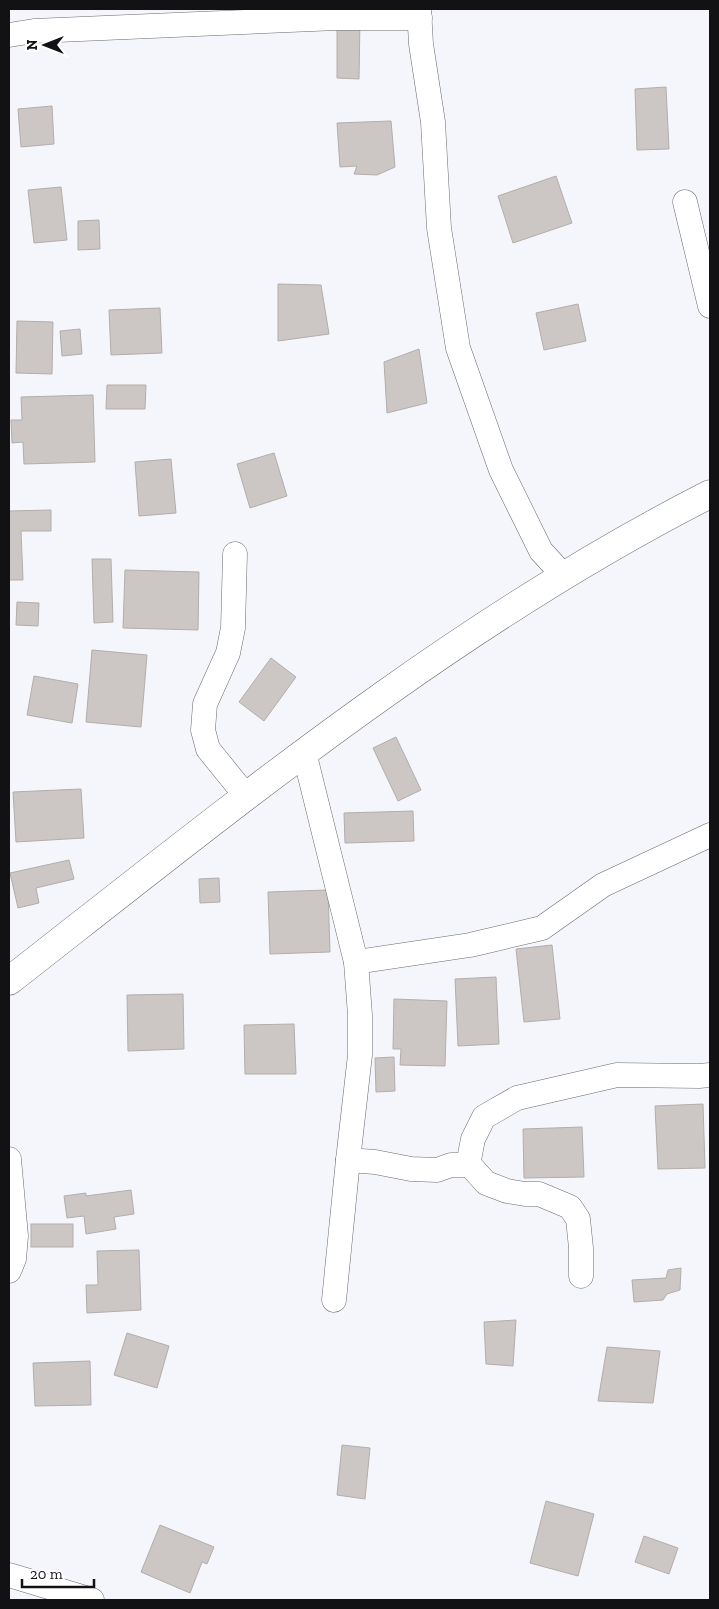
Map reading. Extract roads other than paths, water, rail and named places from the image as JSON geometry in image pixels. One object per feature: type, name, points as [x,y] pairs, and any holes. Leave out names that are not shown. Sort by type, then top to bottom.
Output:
[{"type":"street","points":[[9,35],[34,31],[420,13],[421,44],[433,122],[439,228],[458,348],[501,470],[541,551],[564,576]]},
{"type":"street","points":[[685,202],[710,306]]},
{"type":"street","points":[[9,981],[246,796],[432,660],[564,576],[666,516],[710,494]]},
{"type":"street","points":[[235,554],[233,628],[228,653],[206,704],[203,730],[208,749],[246,796]]},
{"type":"street","points":[[304,752],[356,962],[360,1015],[360,1055],[334,1300]]},
{"type":"street","points":[[356,962],[470,945],[542,928],[604,885],[710,835]]},
{"type":"street","points":[[468,1163],[473,1139],[484,1117],[518,1098],[618,1075],[710,1075]]},
{"type":"street","points":[[9,1159],[16,1236],[14,1259],[9,1271]]},
{"type":"street","points":[[348,1160],[437,1170],[451,1165],[468,1163]]},
{"type":"street","points":[[468,1163],[486,1183],[508,1191],[539,1194],[570,1207],[578,1219],[581,1276]]},
{"type":"street","points":[[9,1575],[92,1600]]}]
